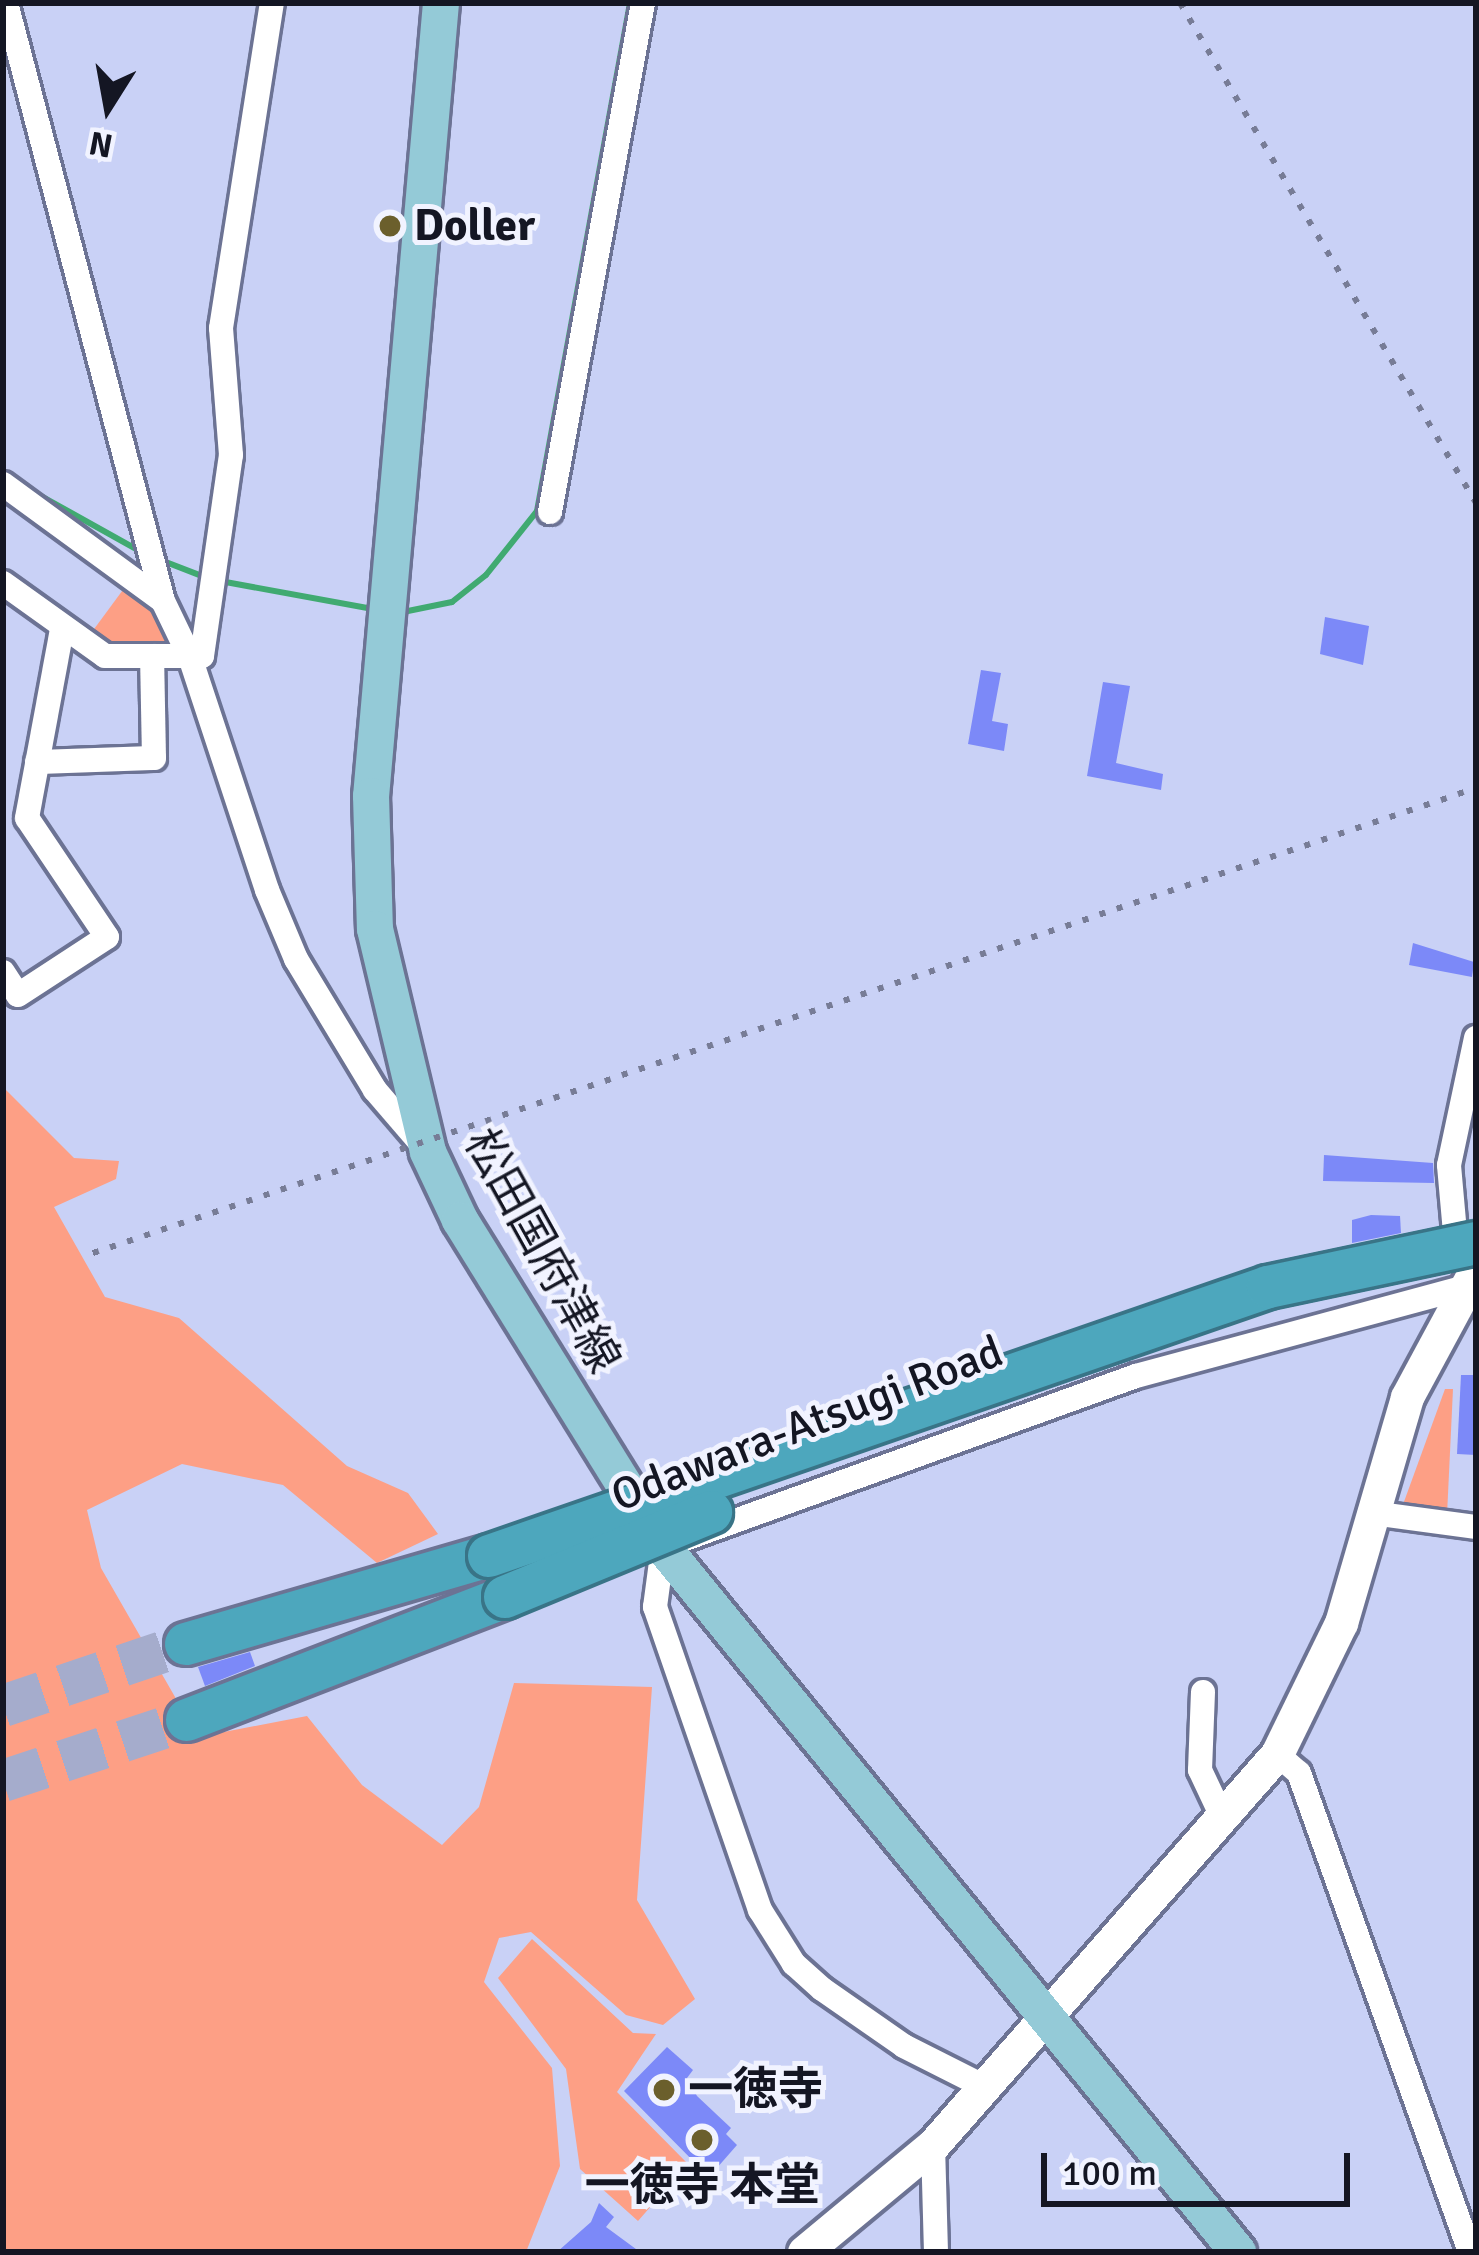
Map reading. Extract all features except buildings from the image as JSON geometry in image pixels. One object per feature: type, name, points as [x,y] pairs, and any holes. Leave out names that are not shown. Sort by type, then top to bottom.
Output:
[{"type":"highway","name":"Odawara-Atsugi Road","points":[[186,1644],[489,1556],[1268,1287],[1476,1243]]},
{"type":"highway","name":"Odawara-Atsugi Road","points":[[187,1720],[1127,1358],[1275,1310],[1472,1277]]},
{"type":"main road","name":"松田国府津線","points":[[441,3],[371,796],[375,929],[428,1152],[460,1220],[663,1547],[1238,2252]]},
{"type":"street","points":[[6,3],[163,602],[190,657],[296,959],[375,1090],[428,1152]]},
{"type":"street","points":[[3,583],[105,656],[202,656],[217,590],[231,454],[221,328],[272,3]]},
{"type":"street","points":[[550,512],[644,3]]},
{"type":"street","points":[[3,484],[163,602]]},
{"type":"street","points":[[3,973],[18,995],[107,937],[27,818],[62,629]]},
{"type":"street","points":[[38,763],[154,758],[152,656]]},
{"type":"street","points":[[804,2252],[933,2145],[1224,1821],[1277,1754],[1326,1664],[1407,1397],[1472,1277],[1449,1165],[1476,1038]]},
{"type":"street","points":[[985,2087],[904,2046],[822,1989],[794,1964],[760,1910],[655,1607],[663,1547],[1136,1376],[1472,1277]]},
{"type":"street","points":[[1372,1514],[1476,1527]]},
{"type":"street","points":[[1203,1692],[1199,1771],[1224,1821]]},
{"type":"street","points":[[1277,1754],[1299,1773],[1473,2252]]},
{"type":"street","points":[[933,2145],[936,2252]]},
{"type":"shaded area","points":[[128,583],[175,636],[166,653],[106,654],[86,640]]},
{"type":"shaded area","points":[[3,1087],[74,1158],[119,1161],[116,1179],[54,1207],[105,1297],[179,1318],[347,1466],[408,1493],[438,1534],[377,1563],[283,1485],[182,1464],[87,1510],[101,1568],[198,1737],[307,1716],[362,1785],[442,1845],[479,1807],[514,1683],[652,1687],[637,1900],[695,1999],[663,2025],[626,2015],[531,1932],[499,1938],[484,1982],[552,2068],[560,2166],[526,2252],[3,2252]]},
{"type":"shaded area","points":[[1445,1389],[1453,1389],[1447,1515],[1401,1510]]},
{"type":"shaded area","points":[[532,1939],[633,2033],[656,2034],[617,2092],[688,2164],[638,2221],[580,2169],[566,2069],[498,1978]]},
{"type":"waterway","points":[[403,612],[452,602],[486,575],[537,511],[630,3]]},
{"type":"waterway","points":[[32,491],[140,551]]},
{"type":"waterway","points":[[158,559],[207,578]]},
{"type":"waterway","points":[[220,581],[378,610]]},
{"type":"tunnel","points":[[3,1706],[186,1644]]},
{"type":"tunnel","points":[[3,1781],[187,1720]]},
{"type":"railway","points":[[1180,3],[1476,503]]},
{"type":"railway","points":[[93,1253],[1476,788]]},
{"type":"place","name":"Doller","points":[[390,226]]},
{"type":"place","name":"一徳寺","points":[[664,2090]]},
{"type":"place","name":"一徳寺 本堂","points":[[702,2140]]}]
